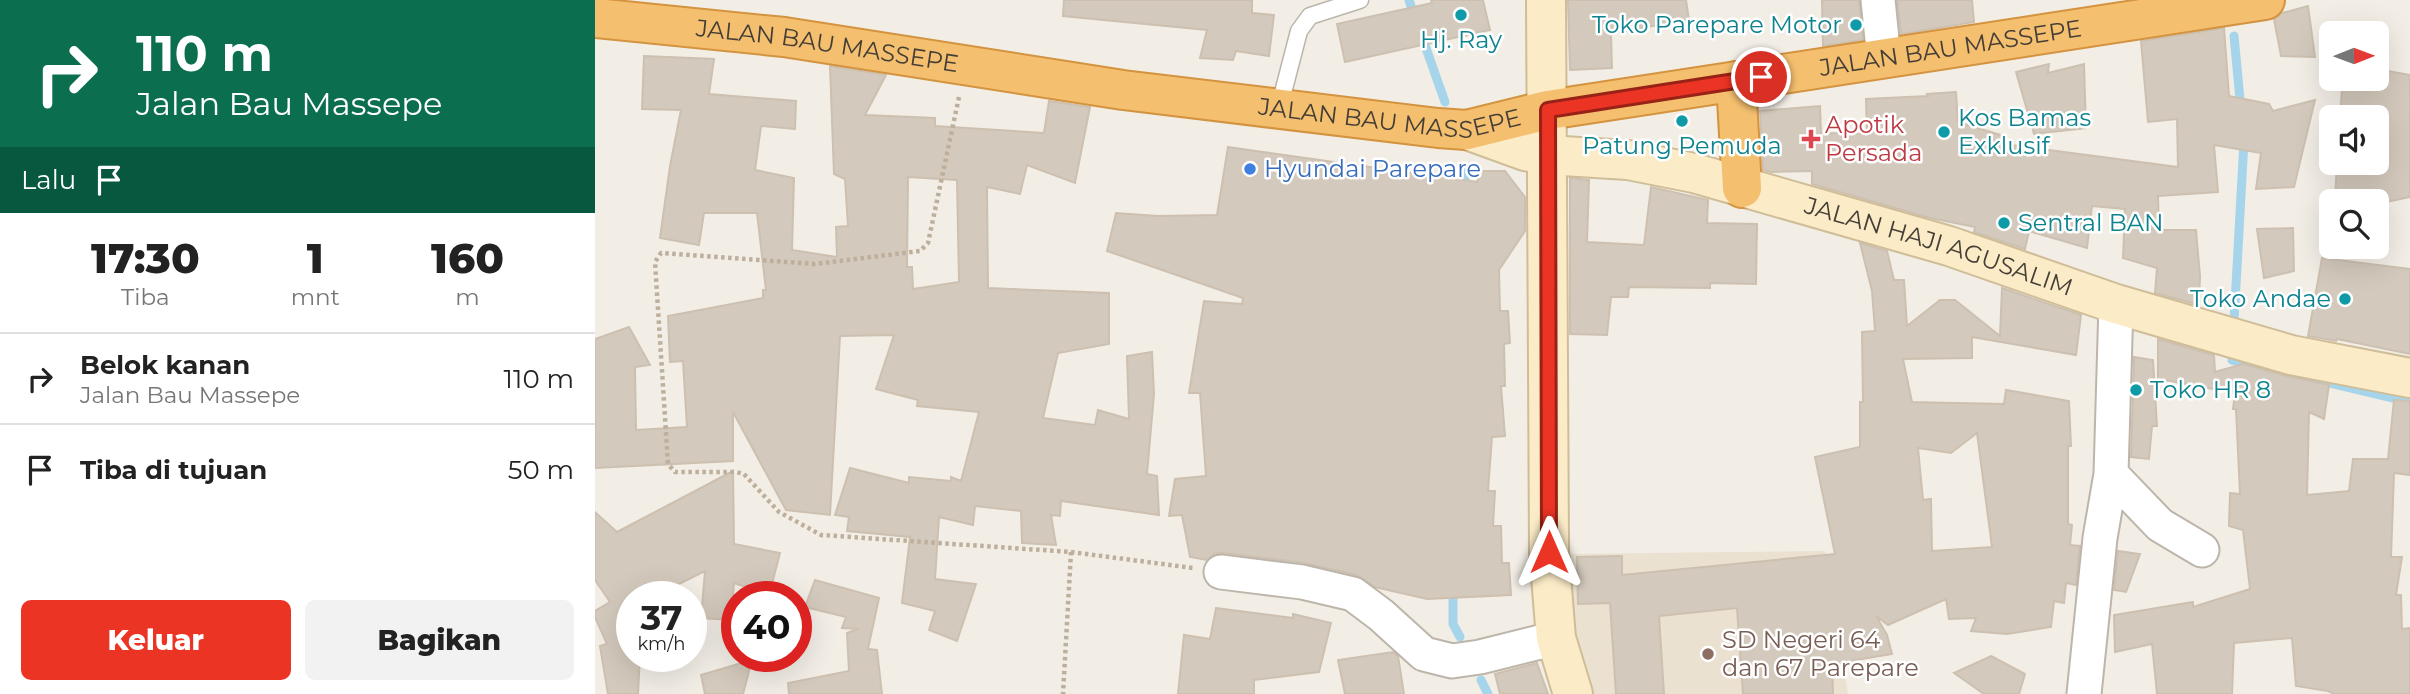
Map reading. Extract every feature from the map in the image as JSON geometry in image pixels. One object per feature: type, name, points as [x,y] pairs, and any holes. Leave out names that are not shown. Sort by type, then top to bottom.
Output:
[{"type":"highway","name":"JALAN BAU MASSEPE","points":[[595,18],[784,37],[1123,90],[1467,130],[1548,110],[2266,0]]},
{"type":"highway","points":[[1736,81],[1742,188]]},
{"type":"street","points":[[1546,0],[1549,552],[1556,638],[1573,694]]},
{"type":"street","points":[[1878,0],[1884,59]]},
{"type":"street","name":"JALAN HAJI AGUSALIM","points":[[1467,130],[1525,151],[1547,155],[1628,160],[1660,165],[1949,246],[2116,304],[2291,355],[2410,378]]},
{"type":"street","points":[[2084,694],[2097,565],[2111,474],[2116,304]]},
{"type":"street","points":[[2111,474],[2160,525],[2202,550]]},
{"type":"street","points":[[1221,572],[1302,582],[1353,594],[1424,654],[1452,661],[1480,657],[1556,638]]},
{"type":"lane","points":[[1279,108],[1299,31],[1310,16],[1360,0]]},
{"type":"path","points":[[966,66],[928,243],[920,251],[815,264],[661,253],[657,257],[655,262],[668,464],[675,472],[744,474],[779,512],[821,535],[1071,552],[1221,572]]},
{"type":"path","points":[[1063,694],[1071,552]]},
{"type":"shaded area","name":"SD Negeri 64 dan 67 Parepare","points":[[1825,551],[1848,694],[1583,694],[1562,554]]},
{"type":"building","points":[[1064,0],[1252,0],[1252,13],[1274,15],[1269,56],[1236,51],[1233,60],[1200,58],[1207,30],[1063,16]]},
{"type":"building","points":[[1431,0],[1483,0],[1490,30],[1345,62],[1337,24],[1432,3]]},
{"type":"building","points":[[1568,0],[1686,0],[1689,20],[1611,33],[1612,68],[1570,70]]},
{"type":"building","points":[[1822,0],[1859,0],[1863,40],[1823,46]]},
{"type":"building","points":[[1897,0],[1972,0],[1974,22],[1901,34]]},
{"type":"building","points":[[2308,6],[2315,57],[2281,56],[2274,19],[2282,13]]},
{"type":"building","points":[[2224,28],[2229,96],[2269,104],[2273,111],[2315,100],[2294,187],[2256,189],[2261,153],[2214,145],[2218,192],[2158,196],[2159,230],[2196,230],[2200,276],[2199,305],[2155,293],[2157,268],[2123,258],[2125,209],[2092,206],[2087,248],[2029,231],[2025,249],[1974,232],[1975,227],[1930,218],[1812,184],[1812,171],[1763,170],[1760,111],[1820,106],[1821,133],[1867,134],[1866,99],[1956,92],[1958,122],[2004,136],[2004,144],[2178,167],[2177,119],[2148,122],[2141,41]]},
{"type":"building","points":[[644,56],[714,59],[709,94],[796,101],[795,129],[761,126],[755,170],[794,178],[792,250],[837,257],[836,227],[848,226],[845,179],[834,174],[830,66],[886,75],[865,115],[935,118],[935,126],[1044,133],[1049,101],[1090,107],[1075,183],[1027,165],[1020,194],[987,187],[988,288],[1109,293],[1109,344],[1058,353],[1043,418],[1095,425],[1098,410],[1129,419],[1127,356],[1152,352],[1154,394],[1147,474],[1157,476],[1159,515],[1061,501],[1060,516],[1051,515],[1056,545],[1022,543],[1021,511],[975,506],[973,525],[939,517],[935,579],[976,584],[957,641],[929,630],[935,611],[902,603],[910,537],[847,531],[849,517],[835,515],[850,468],[909,483],[909,477],[951,481],[951,477],[961,481],[979,412],[917,406],[918,400],[876,389],[894,335],[840,336],[830,515],[786,510],[733,412],[733,461],[595,468],[595,339],[629,327],[650,365],[635,367],[636,430],[687,427],[683,361],[670,362],[668,316],[763,298],[763,290],[766,290],[757,213],[704,213],[699,245],[660,238],[681,110],[642,109]],"holes":[[[908,177],[957,180],[959,282],[913,289],[912,267],[907,267]]]},
{"type":"building","points":[[2049,64],[2048,73],[2084,64],[2086,128],[2034,134],[2016,72]]},
{"type":"building","points":[[2389,71],[2410,75],[2410,197],[2389,201],[2389,189],[2336,189],[2336,175],[2389,175],[2389,105],[2341,105],[2342,91],[2389,91]]},
{"type":"building","points":[[1228,147],[1477,182],[1481,171],[1505,171],[1525,197],[1525,231],[1499,270],[1500,311],[1508,311],[1510,343],[1504,344],[1505,386],[1501,386],[1505,436],[1492,437],[1488,491],[1495,491],[1493,526],[1501,526],[1502,563],[1509,563],[1511,595],[1427,599],[1375,587],[1357,575],[1304,563],[1223,553],[1214,554],[1207,560],[1190,557],[1182,515],[1169,516],[1175,479],[1206,476],[1200,393],[1189,393],[1204,301],[1242,304],[1243,298],[1107,251],[1116,213],[1158,216],[1217,215]]},
{"type":"building","points":[[1570,178],[1589,180],[1587,242],[1644,245],[1651,187],[1708,200],[1707,223],[1757,224],[1756,284],[1710,283],[1710,288],[1629,287],[1628,297],[1611,297],[1607,335],[1570,334]]},
{"type":"building","points":[[2293,228],[2294,271],[2264,278],[2257,229]]},
{"type":"building","points":[[1860,243],[1887,251],[1894,280],[1904,280],[1907,326],[1940,300],[1955,300],[2000,336],[2002,288],[2081,315],[2076,355],[1972,337],[1972,358],[1903,359],[1912,402],[2004,404],[2006,390],[2069,401],[2071,446],[2068,446],[2068,524],[2072,525],[2070,545],[2080,546],[2076,585],[2066,583],[2064,603],[2054,601],[2051,627],[2007,634],[1971,631],[1976,618],[1949,619],[1946,599],[1888,625],[1876,616],[1887,635],[1892,654],[1832,664],[1833,694],[1743,694],[1737,608],[1659,616],[1664,694],[1616,694],[1610,603],[1578,604],[1577,557],[1622,556],[1622,575],[1835,554],[1815,457],[1860,447],[1860,402],[1863,402],[1862,332],[1875,331],[1872,291]],"holes":[[[1977,433],[1992,547],[1932,551],[1931,499],[1923,500],[1918,448],[1951,453]]]},
{"type":"building","name":"Toko Andae","points":[[2322,259],[2410,269],[2410,354],[2308,336]]},
{"type":"building","points":[[2158,339],[2214,355],[2215,372],[2243,364],[2329,385],[2324,419],[2309,412],[2307,495],[2349,491],[2353,459],[2388,459],[2394,400],[2410,401],[2410,475],[2394,473],[2391,557],[2402,557],[2396,595],[2401,595],[2402,629],[2410,628],[2410,694],[2334,694],[2296,686],[2292,638],[2234,643],[2232,694],[2157,694],[2152,644],[2115,652],[2114,615],[2193,602],[2193,607],[2250,589],[2243,530],[2229,526],[2230,493],[2240,494],[2236,409],[2233,409],[2235,393],[2158,379]]},
{"type":"building","points":[[2134,357],[2153,360],[2157,426],[2152,426],[2149,459],[2131,457]]},
{"type":"building","points":[[733,471],[734,544],[780,553],[773,581],[721,581],[721,619],[707,618],[705,571],[685,581],[616,581],[616,672],[639,672],[638,694],[608,694],[600,646],[607,644],[595,611],[610,602],[595,580],[595,512],[617,532]]},
{"type":"building","points":[[2118,551],[2140,554],[2126,592],[2114,590]]},
{"type":"building","points":[[815,580],[879,598],[868,649],[877,650],[882,694],[789,694],[788,683],[849,671],[847,633],[858,629],[842,628],[846,617],[812,609],[812,588]]},
{"type":"building","points":[[1216,608],[1293,618],[1293,614],[1331,623],[1319,672],[1254,680],[1254,694],[1178,694],[1184,635],[1210,639]]},
{"type":"building","points":[[1393,652],[1398,656],[1404,694],[1345,694],[1338,660]]},
{"type":"building","points":[[1991,656],[2025,674],[2019,694],[1984,694],[1954,673]]},
{"type":"building","points":[[1537,663],[1548,694],[1500,694],[1495,674]]},
{"type":"building","points":[[721,669],[721,672],[749,672],[743,694],[705,694],[701,675]]},
{"type":"waterway","points":[[1409,0],[1415,18]]},
{"type":"waterway","points":[[1421,34],[1445,102]]},
{"type":"waterway","points":[[2234,36],[2241,110]]},
{"type":"waterway","points":[[2234,321],[2244,141]]},
{"type":"waterway","points":[[1462,191],[1468,167]]},
{"type":"waterway","points":[[2232,355],[2232,360],[2410,402]]},
{"type":"waterway","points":[[1453,588],[1453,624],[1460,637]]},
{"type":"waterway","points":[[1481,680],[1488,694]]},
{"type":"place","name":"Hj. Ray","points":[[1461,15]]},
{"type":"place","name":"Toko Parepare Motor","points":[[1856,25]]},
{"type":"place","name":"Patung Pemuda","points":[[1682,121]]},
{"type":"place","name":"Kos Bamas Exklusif","points":[[1944,132]]},
{"type":"place","name":"Apotik Persada","points":[[1811,139]]},
{"type":"place","name":"Hyundai Parepare","points":[[1250,169]]},
{"type":"place","name":"Sentral BAN","points":[[2004,223]]},
{"type":"place","name":"Toko Andae","points":[[2345,299]]},
{"type":"place","name":"Toko HR 8","points":[[2136,390]]},
{"type":"place","name":"SD Negeri 64 dan 67 Parepare","points":[[1708,654]]},
{"type":"route","points":[[1549,552],[1548,110],[1761,77]]}]
